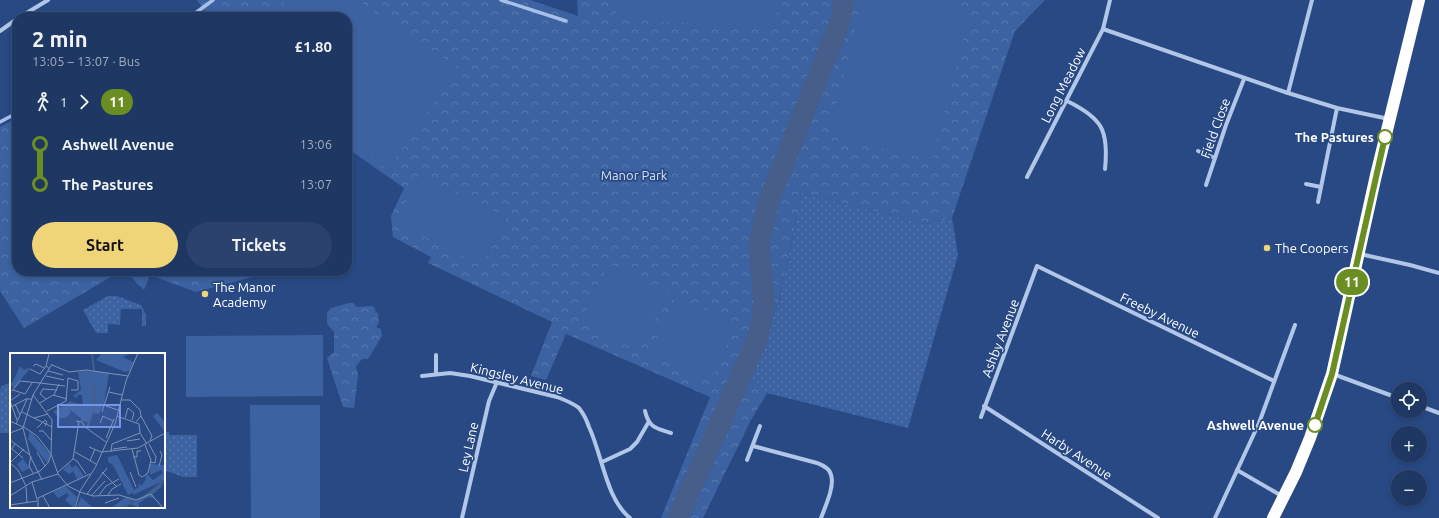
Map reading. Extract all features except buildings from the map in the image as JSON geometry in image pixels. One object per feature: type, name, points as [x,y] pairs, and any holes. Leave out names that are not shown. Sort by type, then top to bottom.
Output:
[{"type":"highway","points":[[1273,518],[1296,472],[1310,438],[1332,374],[1389,119],[1419,0]]},
{"type":"street","points":[[28,12],[48,0]]},
{"type":"street","name":"Long Meadow","points":[[1027,177],[1103,29],[1110,0]]},
{"type":"street","points":[[1288,93],[1312,0]]},
{"type":"street","points":[[0,31],[12,23]]},
{"type":"street","points":[[1103,29],[1288,93],[1337,108],[1389,119]]},
{"type":"street","name":"Field Close","points":[[1206,184],[1244,79]]},
{"type":"street","points":[[1067,101],[1085,110],[1095,118],[1104,132],[1107,150],[1105,169]]},
{"type":"street","points":[[1318,202],[1337,108]]},
{"type":"street","points":[[1198,151],[1215,158]]},
{"type":"street","points":[[1306,184],[1321,187]]},
{"type":"street","points":[[1359,254],[1439,273]]},
{"type":"street","name":"Freeby Avenue","points":[[1037,266],[1274,382]]},
{"type":"street","name":"Ashby Avenue","points":[[981,417],[1037,266]]},
{"type":"street","points":[[1215,518],[1259,423],[1295,325]]},
{"type":"street","points":[[436,355],[436,374]]},
{"type":"street","name":"Kingsley Avenue","points":[[422,376],[450,373],[470,376],[557,397],[568,401],[579,408],[592,433],[617,503],[630,518]]},
{"type":"street","points":[[1332,374],[1391,395]]},
{"type":"street","name":"Ley Lane","points":[[462,518],[489,401],[497,382]]},
{"type":"street","name":"Harby Avenue","points":[[984,406],[1158,518]]},
{"type":"street","points":[[1427,408],[1439,412]]},
{"type":"street","points":[[645,411],[648,423],[652,427],[671,433]]},
{"type":"street","points":[[602,462],[630,449],[637,442],[648,423]]},
{"type":"street","points":[[747,460],[760,426]]},
{"type":"street","points":[[753,446],[817,463],[826,467],[831,474],[832,482],[830,494],[821,518]]},
{"type":"street","points":[[1237,470],[1284,497]]},
{"type":"street","points":[[621,518],[626,514]]},
{"type":"green space","name":"Manor Park","points":[[197,0],[530,0],[578,16],[577,0],[1045,0],[1015,31],[952,218],[925,224],[802,193],[778,305],[748,372],[767,393],[751,420],[703,518],[661,518],[710,397],[566,334],[546,380],[531,376],[552,322],[428,263],[431,257],[393,237],[391,216],[404,188],[352,152],[352,12],[204,12]]},
{"type":"green space","points":[[286,0],[356,0],[458,68],[388,169],[352,144],[352,12],[278,12]]},
{"type":"green space","points":[[617,0],[777,0],[777,28],[616,19]]},
{"type":"green space","points":[[863,0],[935,0],[971,10],[932,160],[828,135]]},
{"type":"green space","points":[[12,121],[12,276],[112,276],[24,328],[0,291],[0,127]]},
{"type":"green space","points":[[419,175],[507,217],[483,265],[396,223]]},
{"type":"green space","points":[[802,193],[925,224],[952,218],[958,255],[908,428],[767,393],[748,373],[778,305]]},
{"type":"green space","points":[[609,264],[668,292],[639,351],[580,323]]},
{"type":"green space","points":[[130,276],[150,276],[144,290]]},
{"type":"green space","points":[[153,276],[252,276],[252,277],[196,292]]},
{"type":"green space","points":[[108,296],[117,296],[141,305],[146,315],[146,326],[142,326],[142,309],[121,309],[120,325],[108,324],[108,333],[96,333],[83,310]]},
{"type":"green space","points":[[676,296],[736,324],[709,382],[649,355]]},
{"type":"green space","points":[[353,303],[357,307],[372,306],[375,308],[375,311],[378,313],[379,323],[376,327],[381,329],[382,336],[368,359],[362,359],[356,366],[358,375],[354,408],[343,407],[327,358],[334,352],[334,332],[327,324],[327,313],[331,308]]},
{"type":"green space","points":[[323,335],[323,396],[186,397],[186,336]]},
{"type":"green space","points":[[10,382],[10,433],[0,433],[0,389],[2,386]]},
{"type":"green space","points":[[250,405],[320,405],[320,518],[251,518]]},
{"type":"green space","points":[[165,432],[169,432],[169,435],[197,435],[197,477],[183,477],[165,470]]},
{"type":"waterway","points":[[197,12],[213,0]]},
{"type":"waterway","points":[[501,0],[566,21]]},
{"type":"waterway","points":[[678,518],[759,335],[764,302],[759,243],[769,200],[840,22],[844,0]]},
{"type":"waterway","points":[[0,122],[12,116]]},
{"type":"bus line","name":"11","points":[[1315,425],[1332,374],[1385,137]]},
{"type":"place","name":"The Pastures","points":[[1385,137]]},
{"type":"place","name":"The Coopers","points":[[1267,248]]},
{"type":"place","name":"The Manor Academy","points":[[205,294]]},
{"type":"place","name":"Ashwell Avenue","points":[[1315,425]]}]
